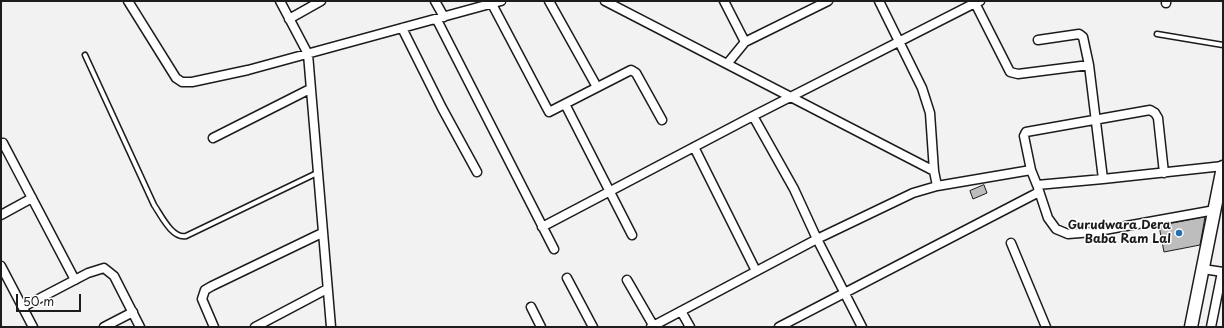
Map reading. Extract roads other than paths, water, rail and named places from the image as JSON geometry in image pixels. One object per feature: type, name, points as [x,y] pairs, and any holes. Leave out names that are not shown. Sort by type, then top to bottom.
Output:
[{"type":"main road","points":[[1191,327],[1223,166]]},
{"type":"street","points":[[128,1],[171,71],[182,82],[192,82],[213,78],[308,54],[501,1]]},
{"type":"street","points":[[280,1],[308,54],[331,327]]},
{"type":"street","points":[[289,19],[321,1]]},
{"type":"street","points":[[435,1],[440,18],[554,249]]},
{"type":"street","points":[[549,1],[597,87]]},
{"type":"street","points":[[605,1],[934,171]]},
{"type":"street","points":[[724,1],[745,42]]},
{"type":"street","points":[[728,64],[745,42],[828,1]]},
{"type":"street","points":[[879,1],[922,88],[930,114],[934,171],[937,186]]},
{"type":"street","points":[[542,227],[752,116],[976,2],[1010,72],[1018,74],[1089,65]]},
{"type":"street","points":[[492,4],[547,110],[551,112],[627,70],[634,70],[662,120]]},
{"type":"street","points":[[402,28],[477,172]]},
{"type":"street","points":[[1038,40],[1079,34],[1085,42],[1102,179]]},
{"type":"street","points":[[213,138],[310,89]]},
{"type":"street","points":[[565,104],[632,235]]},
{"type":"street","points":[[1164,173],[1158,118],[1155,113],[1150,110],[1026,132],[1024,136],[1031,170],[1048,218],[1056,229],[1068,234],[1093,232],[1215,210]]},
{"type":"street","points":[[752,116],[794,189],[817,239],[862,327]]},
{"type":"street","points":[[3,143],[75,280]]},
{"type":"street","points":[[694,147],[756,271]]},
{"type":"street","points":[[779,327],[1038,188],[1102,179],[1223,166]]},
{"type":"street","points":[[627,280],[652,326],[817,239],[913,194],[937,186],[1031,170]]},
{"type":"street","points":[[1,215],[32,198]]},
{"type":"street","points":[[214,327],[202,299],[205,290],[322,233]]},
{"type":"street","points":[[1012,243],[1046,327]]},
{"type":"street","points":[[1,266],[33,327]]},
{"type":"street","points":[[1203,268],[1223,272],[1211,327]]},
{"type":"street","points":[[23,307],[99,269],[109,270],[114,276],[140,327]]},
{"type":"street","points":[[567,278],[594,327]]},
{"type":"street","points":[[255,327],[327,289]]},
{"type":"street","points":[[531,308],[541,327]]},
{"type":"street","points":[[681,311],[690,327]]},
{"type":"street","points":[[104,327],[132,312]]},
{"type":"lane","points":[[1157,34],[1223,45]]},
{"type":"lane","points":[[85,55],[154,205],[162,218],[177,235],[181,237],[186,236],[317,173]]},
{"type":"place","name":"Gurudwara Dera Baba Ram Lal","points":[[1179,233]]}]
